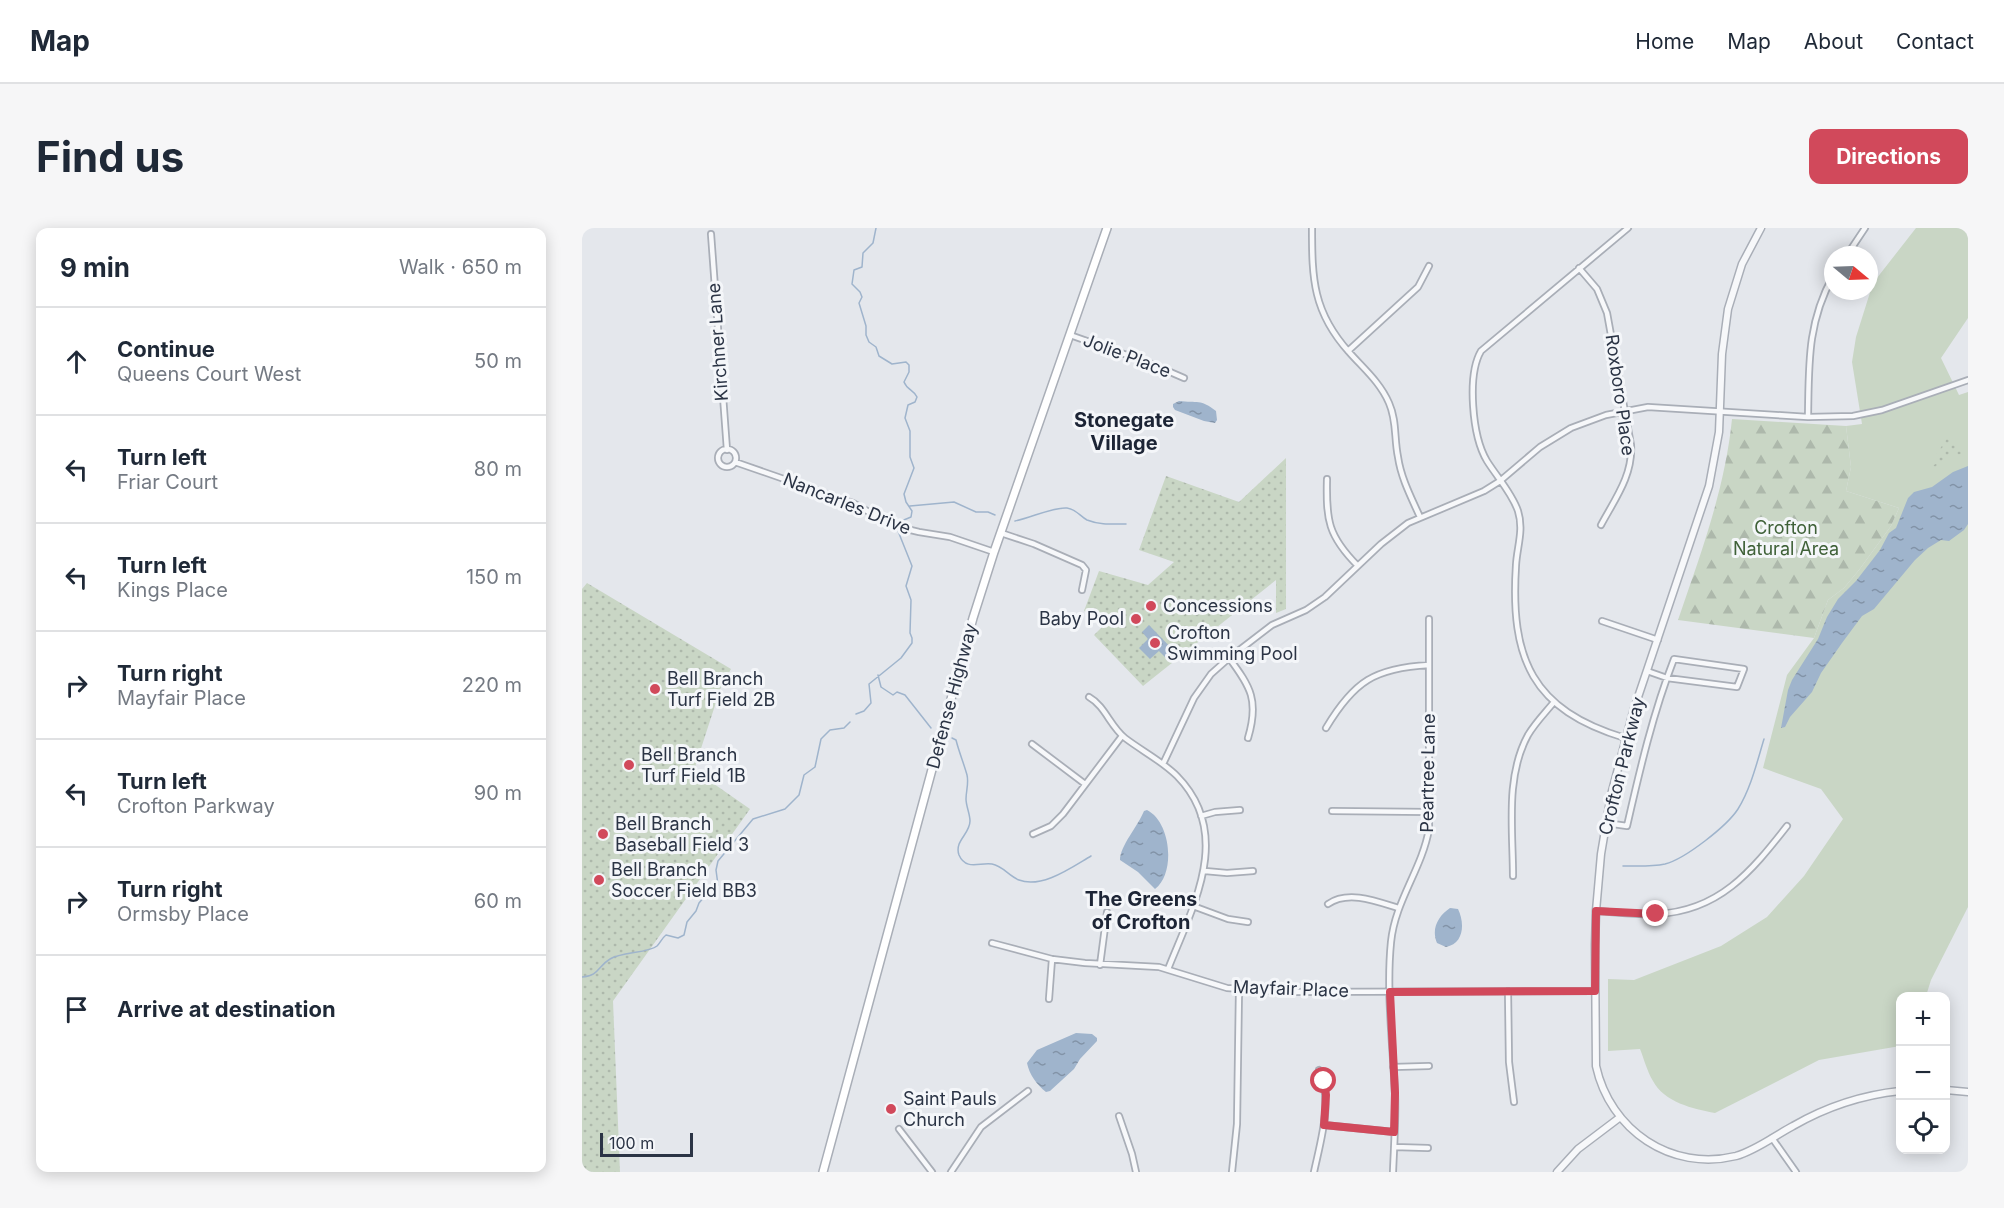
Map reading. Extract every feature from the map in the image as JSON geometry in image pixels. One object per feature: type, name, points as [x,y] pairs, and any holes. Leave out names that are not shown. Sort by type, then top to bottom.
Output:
[{"type":"main road","name":"Defense Highway","points":[[823,1172],[956,675],[994,552],[1107,228]]},
{"type":"street","points":[[1312,228],[1312,268],[1316,294],[1324,318],[1334,334],[1375,380],[1388,401],[1396,427],[1399,466],[1420,517]]},
{"type":"street","points":[[1625,738],[1581,721],[1554,702],[1533,674],[1519,643],[1515,607],[1520,519],[1512,498],[1486,459],[1476,435],[1474,367],[1487,345],[1628,228]]},
{"type":"street","name":"Crofton Parkway","points":[[1761,228],[1742,264],[1728,309],[1722,354],[1721,411],[1715,460],[1709,486],[1625,738],[1606,823],[1596,911],[1596,1066],[1604,1090],[1619,1118],[1636,1134],[1657,1148],[1693,1159],[1709,1160],[1737,1155],[1759,1147],[1813,1115],[1833,1106],[1877,1094],[1896,1092]]},
{"type":"street","points":[[1853,246],[1865,228]]},
{"type":"street","name":"Kirchner Lane","points":[[711,234],[727,450]]},
{"type":"street","points":[[1348,351],[1418,287],[1429,266]]},
{"type":"street","name":"Roxboro Place","points":[[1579,268],[1597,289],[1605,305],[1630,445],[1630,465],[1602,525]]},
{"type":"street","points":[[1808,417],[1811,336],[1824,295]]},
{"type":"street","name":"Jolie Place","points":[[1070,335],[1147,362],[1184,378]]},
{"type":"street","points":[[1163,764],[1194,698],[1211,674],[1229,658],[1272,625],[1315,604],[1397,531],[1420,517],[1500,481],[1556,436],[1590,420],[1624,410],[1668,407],[1837,418],[1868,414],[1968,380]]},
{"type":"street","points":[[727,450],[734,453],[735,462]]},
{"type":"street","name":"Nancarles Drive","points":[[727,450],[720,454],[718,459],[720,464],[728,467],[735,462],[853,503],[894,526],[950,537],[994,552]]},
{"type":"street","points":[[1327,479],[1326,510],[1333,533],[1341,548],[1358,566]]},
{"type":"street","points":[[1001,532],[1082,565],[1086,570],[1082,590]]},
{"type":"street","name":"Peartree Lane","points":[[1393,1172],[1391,942],[1398,908],[1424,851],[1429,829],[1429,619]]},
{"type":"street","points":[[1602,621],[1658,640]]},
{"type":"street","points":[[1229,658],[1245,679],[1253,699],[1253,716],[1248,738]]},
{"type":"street","points":[[1606,823],[1626,826],[1650,732],[1667,678],[1674,659],[1744,669],[1737,687],[1667,678],[1647,671]]},
{"type":"street","points":[[1326,728],[1345,699],[1365,681],[1396,668],[1429,665]]},
{"type":"street","points":[[1089,697],[1100,706],[1122,736],[1177,776],[1188,790],[1201,816],[1206,842],[1205,871],[1168,969]]},
{"type":"street","points":[[1513,876],[1514,790],[1517,762],[1528,735],[1554,702]]},
{"type":"street","points":[[1033,834],[1051,826],[1122,736]]},
{"type":"street","points":[[1032,744],[1085,784]]},
{"type":"street","points":[[1201,816],[1215,812],[1240,810]]},
{"type":"street","points":[[1332,811],[1429,812]]},
{"type":"street","points":[[1596,911],[1665,913],[1707,902],[1743,878],[1787,826]]},
{"type":"street","points":[[1205,871],[1227,873],[1253,871]]},
{"type":"street","points":[[1328,904],[1335,899],[1351,897],[1372,900],[1398,908]]},
{"type":"street","points":[[1193,906],[1228,919],[1248,922]]},
{"type":"street","points":[[1100,964],[1107,912]]},
{"type":"street","name":"Mayfair Place","points":[[992,943],[1052,959],[1168,969],[1239,990],[1282,992],[1595,991]]},
{"type":"street","points":[[1049,999],[1052,959]]},
{"type":"street","points":[[1233,1172],[1237,1124],[1239,990]]},
{"type":"street","points":[[1508,991],[1509,1062],[1514,1102]]},
{"type":"street","points":[[1393,1067],[1428,1066]]},
{"type":"street","points":[[1314,1172],[1324,1125],[1326,1087],[1319,1070]]},
{"type":"street","points":[[1950,1090],[1968,1092]]},
{"type":"street","points":[[951,1172],[981,1127],[1028,1091]]},
{"type":"street","points":[[1119,1116],[1136,1172]]},
{"type":"street","points":[[1557,1172],[1578,1149],[1619,1118]]},
{"type":"street","points":[[1324,1125],[1394,1132]]},
{"type":"street","points":[[899,1129],[932,1172]]},
{"type":"street","points":[[1773,1138],[1796,1172]]},
{"type":"street","points":[[1394,1147],[1428,1148]]},
{"type":"green space","points":[[1916,228],[1968,228],[1968,318],[1941,358],[1959,395],[1968,392],[1968,907],[1931,980],[1927,992],[1896,992],[1896,1047],[1819,1060],[1715,1113],[1680,1103],[1664,1094],[1653,1081],[1640,1049],[1608,1051],[1608,979],[1634,980],[1721,946],[1767,917],[1804,876],[1843,819],[1821,789],[1763,768],[1787,675],[1814,638],[1828,600],[1844,588],[1859,570],[1891,526],[1899,508],[1846,491],[1851,467],[1846,426],[1862,424],[1852,362],[1856,337],[1868,300],[1878,300],[1878,277]]},
{"type":"green space","name":"Crofton Natural Area","points":[[1732,419],[1846,426],[1851,467],[1846,491],[1899,508],[1891,526],[1859,570],[1844,588],[1828,600],[1814,638],[1678,620],[1718,496]]},
{"type":"green space","points":[[1949,435],[1954,443],[1962,446],[1961,454],[1952,456],[1934,471],[1931,467],[1937,463],[1936,455]]},
{"type":"green space","points":[[1286,458],[1286,609],[1276,613],[1276,580],[1143,686],[1094,635],[1109,620],[1084,611],[1099,571],[1148,585],[1174,562],[1139,550],[1166,476],[1239,502]]},
{"type":"green space","points":[[587,583],[731,669],[721,687],[694,770],[750,809],[613,1001],[620,1172],[582,1172],[582,589]]},
{"type":"water","points":[[1179,401],[1199,402],[1206,405],[1216,411],[1217,420],[1215,423],[1204,421],[1175,410],[1173,404]]},
{"type":"water","points":[[1968,466],[1968,524],[1964,530],[1949,541],[1941,540],[1928,548],[1874,609],[1862,616],[1821,673],[1812,692],[1790,717],[1785,727],[1781,728],[1792,680],[1818,639],[1838,599],[1856,581],[1880,550],[1889,533],[1896,528],[1908,498],[1914,492],[1932,487],[1953,472]]},
{"type":"water","name":"Crofton Swimming Pool","points":[[1149,625],[1174,651],[1166,658],[1159,651],[1150,659],[1139,648],[1148,639],[1142,632]]},
{"type":"water","points":[[1147,810],[1161,825],[1168,848],[1166,872],[1162,882],[1155,889],[1138,872],[1120,860],[1126,842],[1144,811]]},
{"type":"water","points":[[1450,908],[1458,909],[1462,926],[1460,937],[1452,945],[1446,947],[1437,943],[1435,928],[1442,915]]},
{"type":"water","points":[[1076,1033],[1092,1034],[1097,1041],[1074,1069],[1046,1092],[1034,1079],[1027,1063],[1037,1050]]},
{"type":"waterway","points":[[856,714],[864,711],[871,703],[869,684],[901,658],[912,643],[911,600],[906,586],[912,566],[898,531],[899,522],[911,517],[912,511],[904,494],[914,468],[910,457],[910,431],[905,418],[908,405],[915,402],[917,397],[904,382],[909,372],[909,365],[906,362],[892,364],[879,356],[876,347],[869,342],[859,303],[862,297],[852,284],[854,270],[862,267],[863,253],[873,243],[876,228]]},
{"type":"waterway","points":[[910,506],[954,502],[976,512],[988,512],[995,515]]},
{"type":"waterway","points":[[1015,521],[1055,509],[1067,508],[1092,522],[1126,524]]},
{"type":"waterway","points":[[878,675],[881,687],[893,695],[897,692],[905,695],[931,728]]},
{"type":"waterway","points":[[582,977],[592,975],[615,957],[653,948],[666,935],[678,938],[684,935],[687,922],[699,903],[718,885],[716,870],[718,861],[753,819],[785,809],[799,795],[804,775],[815,767],[821,739],[830,730],[844,728],[850,722]]},
{"type":"waterway","points":[[952,738],[956,740],[968,778],[966,799],[970,821],[958,850],[965,863],[992,864],[1019,880],[1037,882],[1056,876],[1091,856]]},
{"type":"waterway","points":[[1623,866],[1665,864],[1683,856],[1715,833],[1733,816],[1743,801],[1764,739]]},
{"type":"place","name":"Concessions","points":[[1151,606]]},
{"type":"place","name":"Baby Pool","points":[[1136,619]]},
{"type":"place","name":"Crofton Swimming Pool","points":[[1155,643]]},
{"type":"place","name":"Bell Branch Turf Field 2B","points":[[655,689]]},
{"type":"place","name":"Bell Branch Turf Field 1B","points":[[629,765]]},
{"type":"place","name":"Bell Branch Baseball Field 3","points":[[603,834]]},
{"type":"place","name":"Bell Branch Soccer Field BB3","points":[[599,880]]},
{"type":"place","name":"Saint Pauls Church","points":[[891,1109]]},
{"type":"district","name":"Stonegate Village","points":[[1124,432]]},
{"type":"district","name":"The Greens of Crofton","points":[[1141,910]]},
{"type":"route","points":[[1324,1081],[1326,1087],[1324,1125],[1394,1132],[1395,1093],[1390,992],[1595,991],[1596,911],[1656,914]]}]
